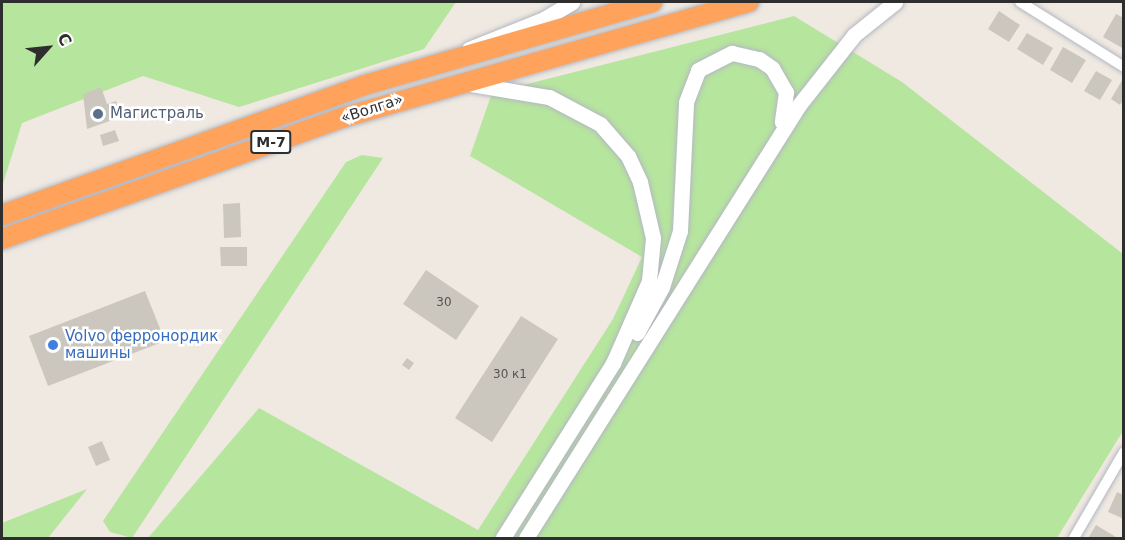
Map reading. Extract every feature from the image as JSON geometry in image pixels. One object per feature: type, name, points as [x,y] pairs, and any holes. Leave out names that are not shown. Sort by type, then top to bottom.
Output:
[{"type":"highway","name":"«Волга»","points":[[2,215],[233,129],[445,61],[652,2]]},
{"type":"highway","name":"«Волга»","points":[[2,239],[241,151],[456,83],[749,2]]},
{"type":"street","points":[[445,61],[544,19],[572,2]]},
{"type":"street","points":[[526,538],[742,192],[827,66],[894,2]]},
{"type":"street","points":[[1020,2],[1124,67]]},
{"type":"street","points":[[503,538],[613,363],[640,329],[673,256],[684,205],[690,84],[709,61],[732,53],[759,58],[772,68],[787,99],[782,121],[742,192]]},
{"type":"street","points":[[456,83],[568,104],[600,124],[628,156],[649,206],[652,261],[641,303],[613,363]]},
{"type":"street","points":[[1074,538],[1124,452]]},
{"type":"green space","points":[[2,2],[456,2],[424,49],[239,107],[143,76],[22,123],[2,187]]},
{"type":"green space","points":[[794,16],[902,82],[1123,254],[1123,431],[1057,538],[148,538],[259,408],[478,530],[613,319],[642,257],[470,156],[492,93]]},
{"type":"green space","points":[[362,155],[383,158],[132,538],[110,532],[103,521],[346,162]]},
{"type":"green space","points":[[87,489],[48,538],[2,538],[2,523]]},
{"type":"building","points":[[999,11],[1020,25],[1009,42],[988,29]]},
{"type":"building","points":[[1116,14],[1124,18],[1124,49],[1103,37]]},
{"type":"building","points":[[1027,33],[1053,48],[1043,65],[1017,49]]},
{"type":"building","points":[[1063,47],[1086,60],[1072,83],[1050,70]]},
{"type":"building","points":[[1096,71],[1112,80],[1100,100],[1084,91]]},
{"type":"building","points":[[1124,77],[1124,99],[1120,105],[1111,99]]},
{"type":"building","points":[[101,87],[107,104],[116,101],[121,117],[87,129],[83,94]]},
{"type":"building","points":[[115,130],[119,141],[103,146],[100,135]]},
{"type":"building","points":[[240,203],[241,237],[224,238],[223,204]]},
{"type":"building","points":[[220,247],[247,247],[247,266],[221,266]]},
{"type":"building","points":[[426,270],[479,306],[456,340],[403,304]]},
{"type":"building","points":[[145,291],[165,341],[48,386],[29,336]]},
{"type":"building","points":[[521,316],[558,339],[492,442],[455,418]]},
{"type":"building","points":[[407,358],[414,363],[409,370],[402,365]]},
{"type":"building","points":[[102,441],[110,460],[96,466],[88,447]]},
{"type":"building","points":[[1117,492],[1124,495],[1124,519],[1108,512]]},
{"type":"building","points":[[1096,525],[1116,537],[1116,538],[1088,538]]},
{"type":"place","name":"Магистраль","points":[[98,114]]},
{"type":"place","name":"Volvo ферронордик машины","points":[[53,345]]}]
